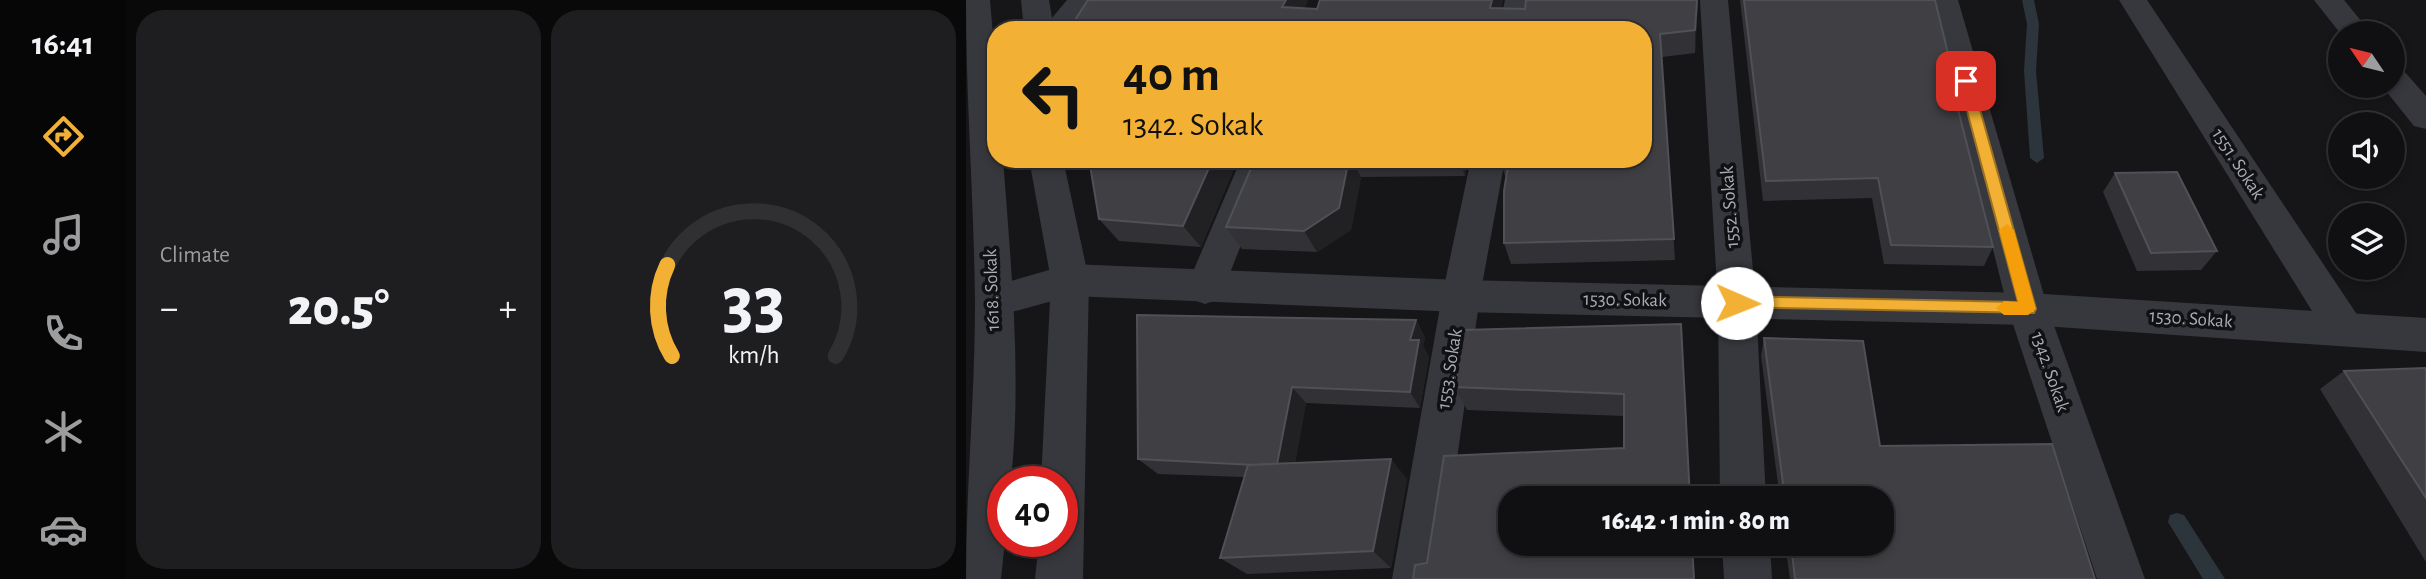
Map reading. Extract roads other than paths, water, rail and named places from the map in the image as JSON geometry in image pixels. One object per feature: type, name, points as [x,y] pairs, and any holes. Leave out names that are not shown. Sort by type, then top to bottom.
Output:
[{"type":"street","name":"1618. Sokak","points":[[976,0],[994,301],[994,436],[977,579]]},
{"type":"street","points":[[1035,0],[1038,21]]},
{"type":"street","points":[[1066,21],[1083,0]]},
{"type":"street","points":[[1515,21],[1519,0]]},
{"type":"street","name":"1552. Sokak","points":[[1714,0],[1737,303],[1743,486]]},
{"type":"street","name":"1342. Sokak","points":[[1944,0],[2028,309],[2121,579]]},
{"type":"street","name":"1551. Sokak","points":[[2133,0],[2344,328]]},
{"type":"street","points":[[2328,0],[2346,21]]},
{"type":"street","points":[[2405,93],[2426,118]]},
{"type":"street","points":[[1048,168],[1070,280],[1064,466]]},
{"type":"street","points":[[1205,288],[1254,168]]},
{"type":"street","name":"1553. Sokak","points":[[1416,579],[1461,296],[1486,168]]},
{"type":"street","name":"1530. Sokak","points":[[994,301],[1070,280],[1205,288],[1461,296],[2028,309],[2426,335]]},
{"type":"street","points":[[1747,556],[1748,579]]},
{"type":"street","points":[[1059,579],[1061,557]]},
{"type":"waterway","points":[[2028,0],[2033,24],[2030,71],[2037,158]]},
{"type":"waterway","points":[[2177,522],[2215,579]]}]
